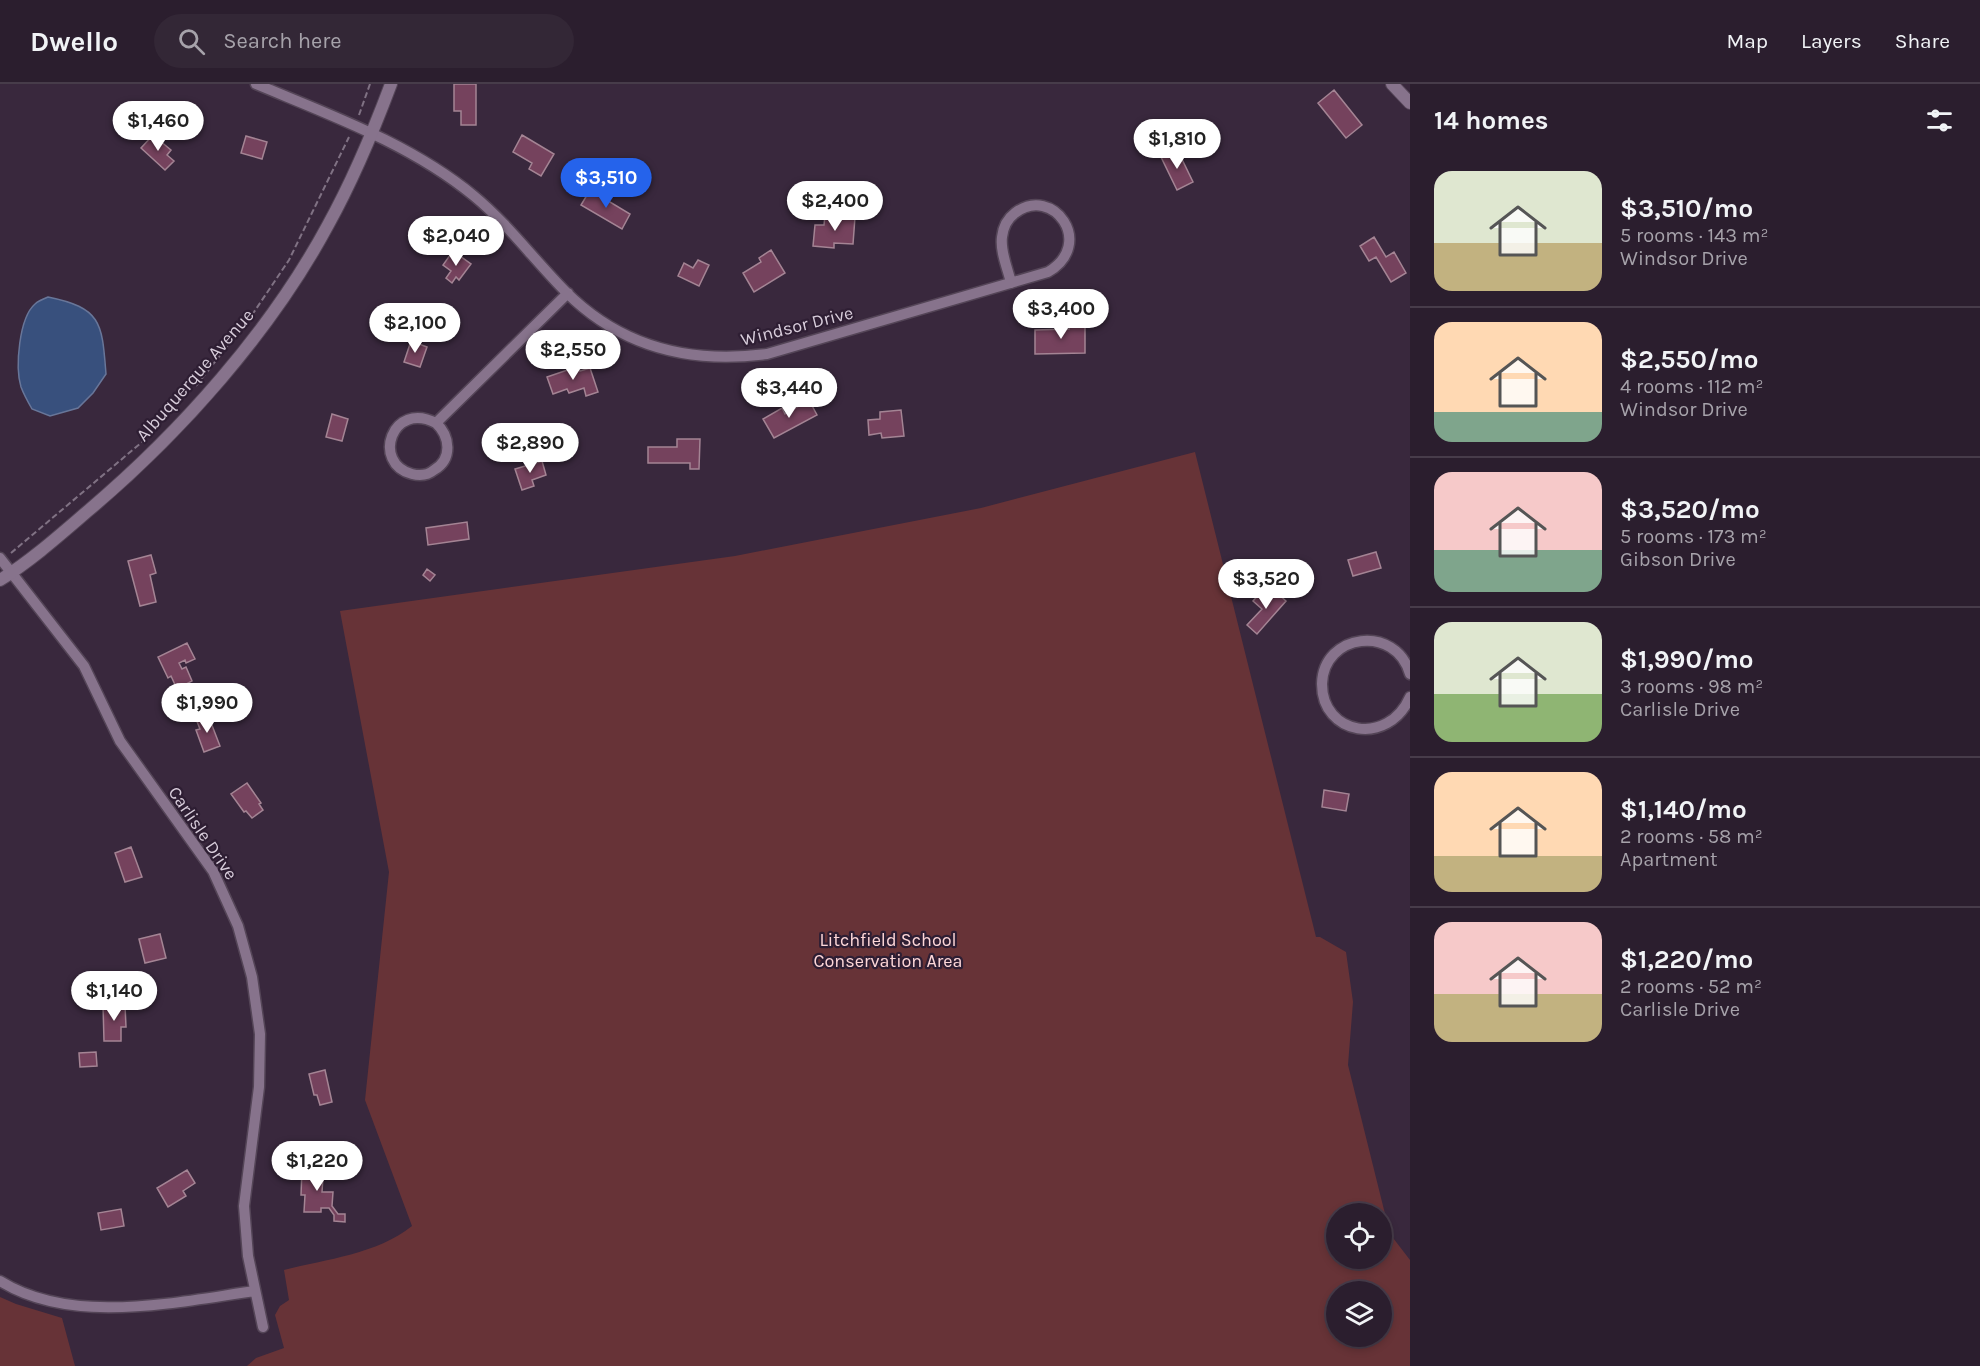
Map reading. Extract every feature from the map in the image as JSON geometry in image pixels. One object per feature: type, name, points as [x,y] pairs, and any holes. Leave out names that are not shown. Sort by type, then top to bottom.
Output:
[{"type":"street","name":"Windsor Drive","points":[[256,84],[355,126],[437,170],[474,196],[568,293],[609,326],[637,341],[670,351],[702,357],[736,358],[767,354],[1011,283],[1048,272],[1065,259],[1069,249],[1068,228],[1054,211],[1043,206],[1031,206],[1015,213],[1004,227],[1001,238],[1011,283]]},
{"type":"street","name":"Albuquerque Avenue","points":[[0,580],[53,540],[127,477],[175,429],[252,341],[290,287],[328,226],[372,135],[391,84]]},
{"type":"street","points":[[1392,84],[1410,103]]},
{"type":"street","points":[[436,423],[568,293]]},
{"type":"street","points":[[428,418],[436,423],[443,429],[447,438],[446,456],[442,464],[426,474],[417,475],[400,468],[390,451],[393,432],[408,419],[428,418]]},
{"type":"street","name":"Carlisle Drive","points":[[1,559],[84,666],[125,749],[213,872],[240,934],[252,976],[260,1034],[259,1087],[244,1206],[248,1256],[263,1327]]},
{"type":"street","points":[[1410,672],[1399,653],[1390,646],[1381,642],[1360,640],[1350,643],[1333,656],[1323,675],[1322,685],[1327,704],[1338,719],[1349,726],[1361,729],[1374,729],[1386,725],[1401,713],[1410,697]]},
{"type":"street","points":[[0,1281],[21,1291],[54,1301],[105,1308],[138,1308],[255,1291]]},
{"type":"path","points":[[193,389],[248,320],[289,260],[355,126],[370,84]]},
{"type":"path","points":[[1,559],[50,522],[146,439]]},
{"type":"green space","name":"Litchfield School Conservation Area","points":[[1195,452],[1316,937],[1346,952],[1353,1002],[1348,1065],[1382,1203],[1326,1203],[1326,1269],[1392,1269],[1392,1237],[1410,1260],[1410,1366],[247,1366],[256,1358],[284,1348],[275,1315],[280,1306],[289,1300],[284,1270],[367,1249],[383,1243],[412,1226],[365,1100],[389,872],[340,611],[735,556],[981,508]]},
{"type":"green space","points":[[0,1297],[62,1318],[75,1366],[0,1366]]},
{"type":"water","points":[[48,297],[79,306],[96,320],[103,342],[106,374],[93,393],[78,408],[50,416],[32,409],[21,387],[18,368],[25,320],[35,304]]},
{"type":"building","points":[[454,84],[476,84],[476,125],[461,125],[461,111],[454,111]]},
{"type":"building","points":[[1334,90],[1362,125],[1346,138],[1318,103]]},
{"type":"building","points":[[153,135],[171,150],[167,155],[174,161],[165,170],[141,148]]},
{"type":"building","points":[[522,135],[554,154],[541,176],[529,169],[532,163],[513,152]]},
{"type":"building","points":[[246,136],[267,142],[262,159],[241,153]]},
{"type":"building","points":[[1177,149],[1193,182],[1177,190],[1161,157]]},
{"type":"building","points":[[590,190],[630,214],[622,229],[581,205]]},
{"type":"building","points":[[825,215],[855,217],[853,244],[834,243],[834,248],[813,246],[815,225],[824,225]]},
{"type":"building","points":[[1374,237],[1386,257],[1394,252],[1406,273],[1391,282],[1376,257],[1369,261],[1360,246]]},
{"type":"building","points":[[771,250],[785,273],[754,292],[743,273],[761,262],[759,258]]},
{"type":"building","points":[[453,251],[471,264],[459,280],[456,277],[452,283],[446,278],[451,271],[443,265]]},
{"type":"building","points":[[698,260],[709,265],[699,286],[678,276],[684,263],[693,268]]},
{"type":"building","points":[[1069,324],[1085,324],[1085,353],[1035,354],[1035,330],[1069,329]]},
{"type":"building","points":[[411,341],[427,347],[420,367],[404,362]]},
{"type":"building","points":[[579,366],[580,371],[590,368],[598,392],[586,396],[584,388],[569,393],[567,389],[553,394],[547,377]]},
{"type":"building","points":[[809,400],[817,415],[774,438],[763,419],[782,408],[785,414]]},
{"type":"building","points":[[901,410],[904,436],[882,438],[881,433],[869,435],[868,420],[880,419],[880,412]]},
{"type":"building","points":[[332,414],[348,419],[342,441],[326,437]]},
{"type":"building","points":[[677,439],[700,439],[699,469],[690,469],[690,463],[648,463],[648,447],[677,447]]},
{"type":"building","points":[[542,461],[546,475],[532,480],[534,486],[522,490],[515,469]]},
{"type":"building","points":[[467,522],[469,539],[428,545],[426,528]]},
{"type":"building","points":[[1376,552],[1381,568],[1353,576],[1348,560]]},
{"type":"building","points":[[151,555],[156,573],[150,575],[156,602],[140,606],[128,561]]},
{"type":"building","points":[[427,569],[435,575],[430,581],[423,575]]},
{"type":"building","points":[[1275,591],[1286,601],[1257,634],[1247,625],[1262,609],[1253,601],[1261,592],[1268,599]]},
{"type":"building","points":[[187,643],[195,659],[179,663],[182,669],[186,667],[192,681],[177,689],[171,676],[168,678],[158,657]]},
{"type":"building","points":[[208,715],[220,746],[204,752],[196,730],[200,729],[196,719]]},
{"type":"building","points":[[247,783],[261,803],[259,804],[263,810],[252,818],[246,811],[244,812],[231,794]]},
{"type":"building","points":[[1324,790],[1349,794],[1346,811],[1322,807]]},
{"type":"building","points":[[131,847],[142,877],[125,882],[115,853]]},
{"type":"building","points":[[160,934],[166,958],[145,963],[139,939]]},
{"type":"building","points":[[103,1005],[125,1005],[126,1027],[121,1027],[121,1041],[104,1041]]},
{"type":"building","points":[[96,1052],[97,1066],[80,1067],[79,1053]]},
{"type":"building","points":[[325,1070],[332,1102],[320,1105],[317,1095],[314,1095],[309,1074]]},
{"type":"building","points":[[308,1163],[324,1163],[322,1192],[333,1192],[332,1206],[338,1214],[345,1214],[345,1222],[334,1221],[334,1215],[329,1208],[321,1208],[321,1212],[304,1212],[305,1195],[301,1195],[302,1170],[308,1171]]},
{"type":"building","points":[[187,1170],[195,1183],[183,1191],[186,1196],[168,1207],[157,1188]]},
{"type":"building","points":[[121,1209],[124,1226],[101,1230],[98,1213]]}]
